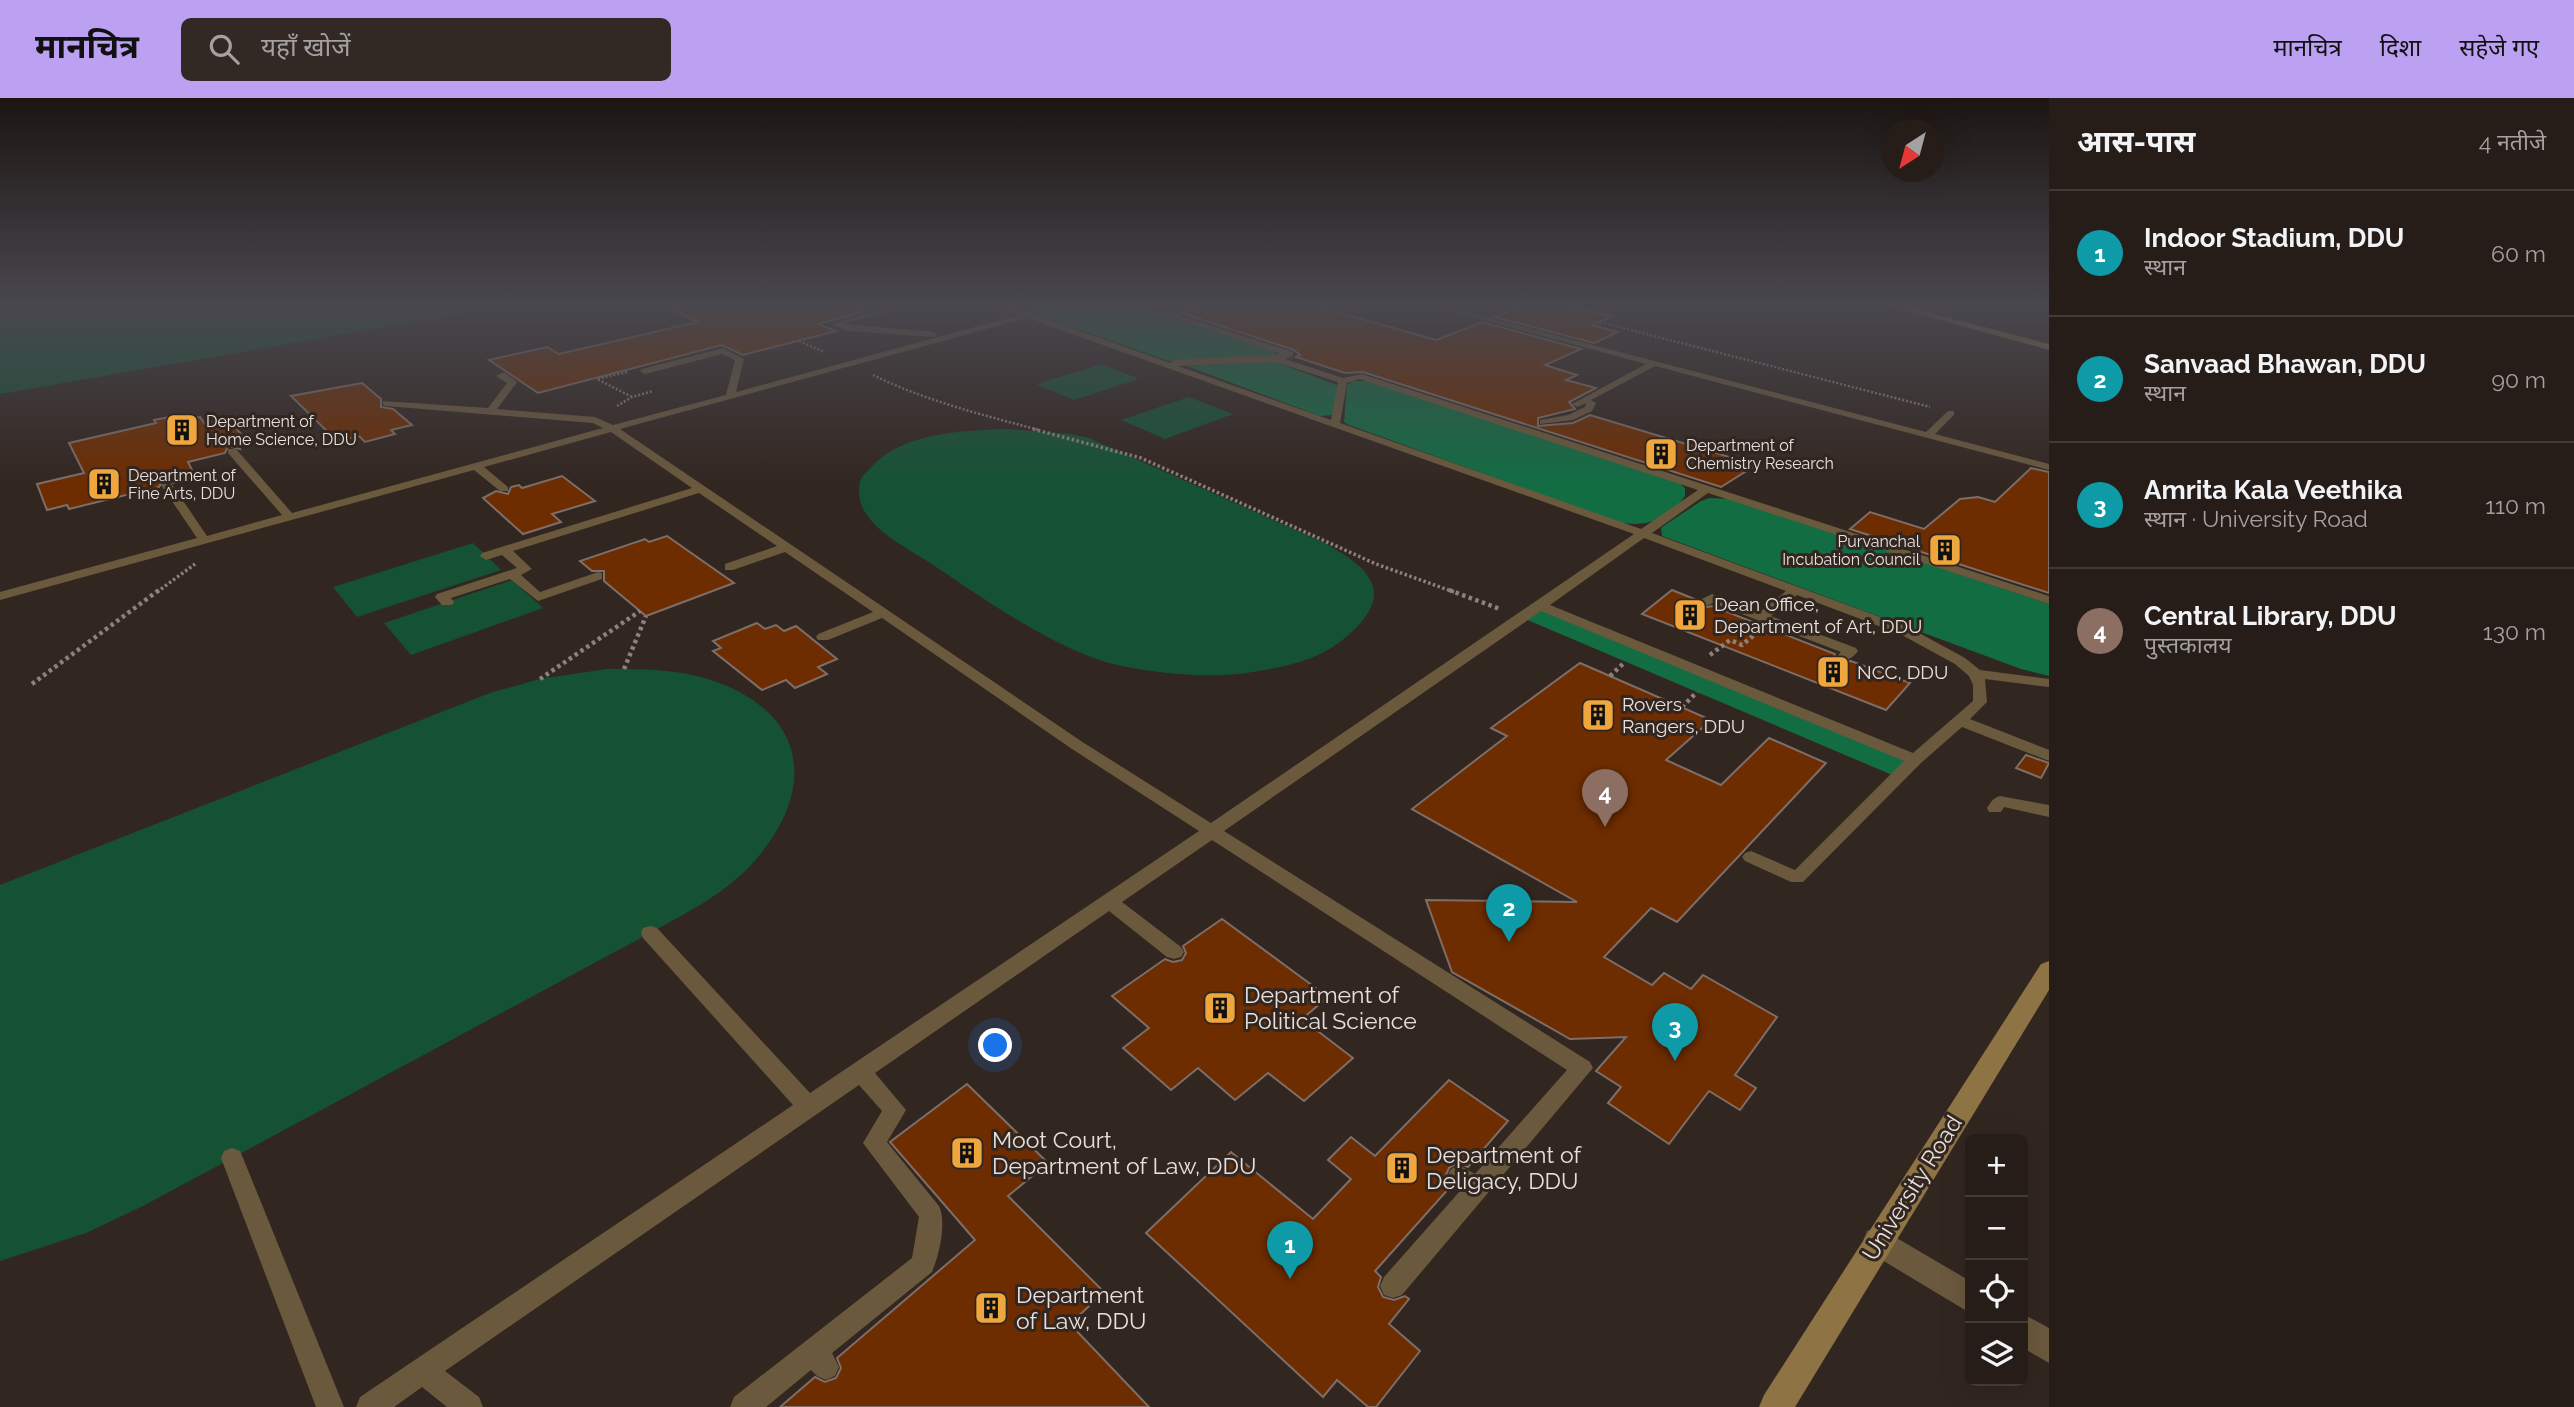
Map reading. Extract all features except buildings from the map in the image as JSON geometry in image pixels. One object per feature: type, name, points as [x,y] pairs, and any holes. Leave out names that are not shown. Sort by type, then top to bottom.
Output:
[{"type":"main road","name":"University Road","points":[[1776,1407],[1878,1241],[2046,982]]},
{"type":"street","points":[[1878,1241],[1965,1295]]},
{"type":"street","points":[[2028,1334],[2049,1347]]},
{"type":"lane","points":[[645,371],[668,365]]},
{"type":"lane","points":[[730,397],[738,365]]},
{"type":"lane","points":[[0,596],[841,365]]},
{"type":"lane","points":[[1168,365],[1644,534],[1905,631],[1960,661],[1976,674],[1980,685],[1980,702],[1915,760],[1797,878],[1751,857]]},
{"type":"lane","points":[[1297,365],[1343,382],[1359,376],[2049,600]]},
{"type":"lane","points":[[1577,404],[1650,365]]},
{"type":"lane","points":[[1656,365],[2049,467]]},
{"type":"lane","points":[[491,411],[512,382],[501,376],[504,376]]},
{"type":"lane","points":[[1335,424],[1343,382]]},
{"type":"lane","points":[[1544,422],[1570,418],[1589,409],[1594,395]]},
{"type":"lane","points":[[386,403],[595,419],[613,429],[1078,746],[1210,832],[1473,992],[1582,1069],[1468,1183],[1393,1286]]},
{"type":"lane","points":[[1941,406],[1951,413],[1964,416]]},
{"type":"lane","points":[[1927,436],[1951,413]]},
{"type":"lane","points":[[1527,430],[1559,414]]},
{"type":"lane","points":[[232,451],[291,518]]},
{"type":"lane","points":[[477,467],[504,489]]},
{"type":"lane","points":[[167,485],[205,541]]},
{"type":"lane","points":[[486,556],[700,489]]},
{"type":"lane","points":[[370,1407],[1523,618],[1706,489]]},
{"type":"lane","points":[[729,567],[786,547]]},
{"type":"lane","points":[[447,602],[442,597],[526,569],[504,550]]},
{"type":"lane","points":[[512,574],[535,598],[598,576]]},
{"type":"lane","points":[[1766,619],[1795,590]]},
{"type":"lane","points":[[1705,603],[1712,598],[1850,650],[1843,657]]},
{"type":"lane","points":[[1540,606],[1915,760]]},
{"type":"lane","points":[[823,637],[883,613]]},
{"type":"lane","points":[[1976,674],[2049,683]]},
{"type":"lane","points":[[1961,721],[2049,756]]},
{"type":"lane","points":[[1995,808],[2000,801],[2049,811]]},
{"type":"lane","points":[[1108,901],[1174,952]]},
{"type":"lane","points":[[650,933],[808,1107]]},
{"type":"lane","points":[[744,1407],[820,1359],[923,1264],[931,1214],[917,1186],[874,1143],[895,1110],[860,1071]]},
{"type":"lane","points":[[232,1158],[330,1407]]},
{"type":"lane","points":[[423,1371],[469,1407]]},
{"type":"path","points":[[852,365],[900,388],[964,410],[1141,458],[1376,565],[1523,618]]},
{"type":"path","points":[[1770,365],[1951,413]]},
{"type":"path","points":[[595,419],[632,397],[670,386],[645,371],[597,379],[632,397]]},
{"type":"path","points":[[32,684],[197,563]]},
{"type":"path","points":[[540,679],[640,611]]},
{"type":"path","points":[[624,669],[646,616]]},
{"type":"path","points":[[1692,668],[1730,640],[1742,645],[1766,619]]},
{"type":"path","points":[[1609,676],[1626,662]]},
{"type":"path","points":[[1682,707],[1697,692]]},
{"type":"green space","points":[[0,365],[166,365],[0,394]]},
{"type":"green space","points":[[1098,365],[1139,379],[1074,400],[1036,384]]},
{"type":"green space","points":[[1284,365],[1339,386],[1334,415],[1320,416],[1187,366]]},
{"type":"green space","points":[[1354,381],[1367,381],[1679,483],[1685,488],[1685,496],[1671,512],[1654,521],[1635,524],[1614,521],[1349,425],[1344,422],[1347,385]]},
{"type":"green space","points":[[1189,397],[1233,414],[1165,439],[1121,420]]},
{"type":"green space","points":[[1007,429],[1089,438],[1325,543],[1364,571],[1372,584],[1372,604],[1351,633],[1316,656],[1280,667],[1237,674],[1187,675],[1122,666],[1098,659],[1047,637],[880,530],[870,520],[859,496],[863,476],[885,455],[900,446],[953,433]]},
{"type":"green space","points":[[1709,498],[1730,499],[2049,604],[2049,676],[2021,669],[1662,536],[1661,528]]},
{"type":"green space","points":[[473,543],[501,570],[357,617],[333,587]]},
{"type":"green space","points":[[512,580],[543,608],[411,655],[384,623]]},
{"type":"green space","points":[[1540,606],[1915,760],[1897,777],[1523,618]]},
{"type":"green space","points":[[607,669],[671,671],[708,679],[742,694],[768,712],[785,734],[793,758],[794,785],[786,812],[771,840],[748,868],[714,896],[676,919],[143,1206],[86,1233],[0,1261],[0,885],[490,693],[540,679]]},
{"type":"place","name":"Department of Home Science, DDU","points":[[182,430]]},
{"type":"place","name":"Department of Chemistry Research","points":[[1661,454]]},
{"type":"place","name":"Department of Fine Arts, DDU","points":[[104,484]]},
{"type":"place","name":"Purvanchal Incubation Council","points":[[1945,550]]},
{"type":"place","name":"Dean Office, Department of Art, DDU","points":[[1690,615]]},
{"type":"place","name":"NCC, DDU","points":[[1833,672]]},
{"type":"place","name":"Rovers Rangers, DDU","points":[[1598,715]]},
{"type":"place","name":"Central Library, DDU","points":[[1605,827]]},
{"type":"place","name":"Sanvaad Bhawan, DDU","points":[[1509,942]]},
{"type":"place","name":"Department of Political Science","points":[[1220,1008]]},
{"type":"place","name":"Amrita Kala Veethika","points":[[1675,1061]]},
{"type":"place","name":"Moot Court, Department of Law, DDU","points":[[967,1153]]},
{"type":"place","name":"Department of Deligacy, DDU","points":[[1402,1168]]},
{"type":"place","name":"Indoor Stadium, DDU","points":[[1290,1279]]},
{"type":"place","name":"Department of Law, DDU","points":[[991,1308]]}]
